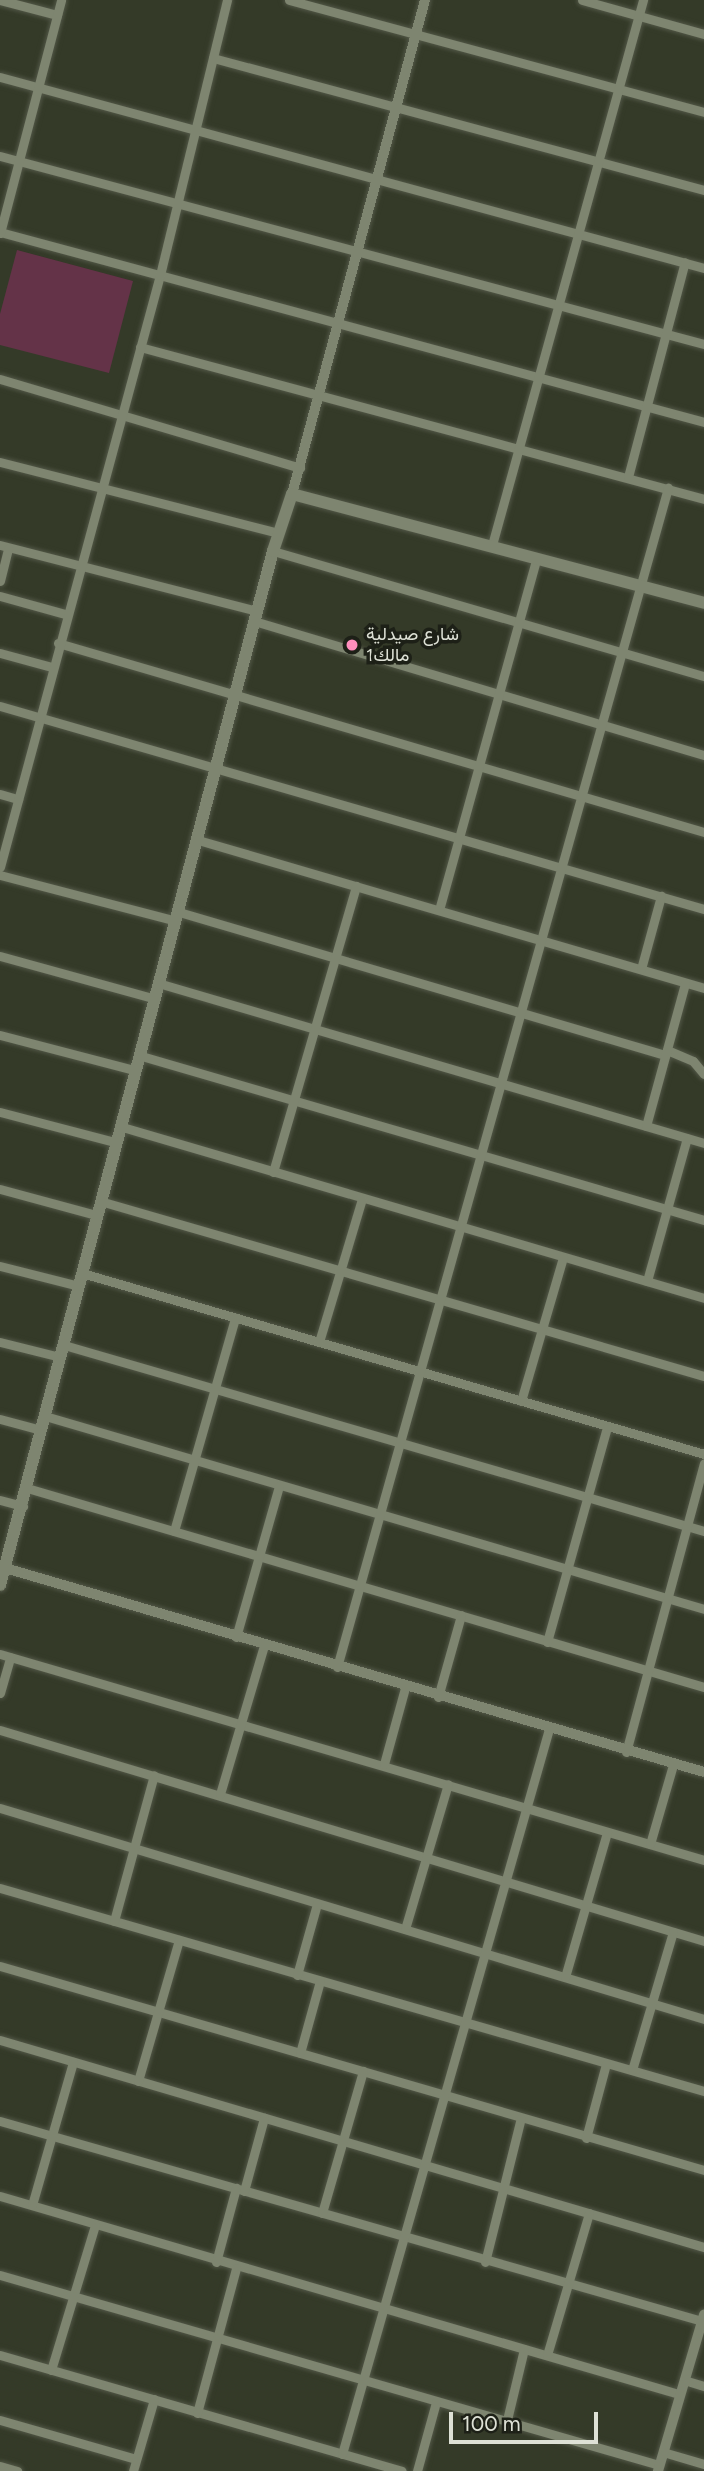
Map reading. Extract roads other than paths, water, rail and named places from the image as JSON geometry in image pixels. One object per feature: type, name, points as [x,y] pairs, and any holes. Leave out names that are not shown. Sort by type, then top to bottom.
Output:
[{"type":"main road","points":[[2,1576],[23,1506],[114,1142],[198,840],[273,551],[292,494],[704,603]]},
{"type":"street","points":[[0,0],[57,15]]},
{"type":"street","points":[[61,0],[0,233],[704,422]]},
{"type":"street","points":[[0,867],[65,614],[160,275],[227,0]]},
{"type":"street","points":[[289,0],[704,112]]},
{"type":"street","points":[[292,494],[323,393],[339,322],[425,0]]},
{"type":"street","points":[[582,0],[704,34]]},
{"type":"street","points":[[492,545],[643,0]]},
{"type":"street","points":[[213,58],[397,105],[704,190]]},
{"type":"street","points":[[0,77],[378,177],[704,268]]},
{"type":"street","points":[[0,156],[704,344]]},
{"type":"street","points":[[628,477],[644,406],[685,262]]},
{"type":"street","points":[[140,347],[323,393],[704,499]]},
{"type":"street","points":[[0,379],[120,418],[300,468]]},
{"type":"street","points":[[0,462],[101,490],[278,533]]},
{"type":"street","points":[[337,1667],[668,488]]},
{"type":"street","points":[[0,582],[4,546],[256,616],[704,755]]},
{"type":"street","points":[[273,551],[704,676]]},
{"type":"street","points":[[439,910],[482,766],[537,557]]},
{"type":"street","points":[[0,596],[65,614]]},
{"type":"street","points":[[58,642],[704,832]]},
{"type":"street","points":[[0,653],[52,667]]},
{"type":"street","points":[[0,706],[217,766],[704,909]]},
{"type":"street","points":[[0,794],[18,799]]},
{"type":"street","points":[[198,840],[704,988]]},
{"type":"street","points":[[0,875],[177,916],[335,958],[693,1061],[704,1074]]},
{"type":"street","points":[[273,1172],[356,887]]},
{"type":"street","points":[[641,969],[661,896]]},
{"type":"street","points":[[0,956],[153,998]]},
{"type":"street","points":[[158,983],[317,1027],[704,1143]]},
{"type":"street","points":[[646,1126],[685,983]]},
{"type":"street","points":[[0,1035],[134,1070]]},
{"type":"street","points":[[138,1055],[704,1220]]},
{"type":"street","points":[[0,1112],[114,1142]]},
{"type":"street","points":[[119,1126],[704,1298]]},
{"type":"street","points":[[647,1281],[687,1138]]},
{"type":"street","points":[[0,1189],[96,1215]]},
{"type":"street","points":[[319,1342],[362,1199]]},
{"type":"street","points":[[100,1201],[704,1376]]},
{"type":"street","points":[[522,1401],[563,1257]]},
{"type":"street","points":[[0,1266],[80,1280],[235,1318],[704,1454]]},
{"type":"street","points":[[174,1531],[235,1318]]},
{"type":"street","points":[[0,1342],[62,1351],[214,1388],[704,1531]]},
{"type":"street","points":[[45,1416],[704,1609]]},
{"type":"street","points":[[0,1419],[41,1430]]},
{"type":"street","points":[[547,1642],[607,1427]]},
{"type":"street","points":[[626,1752],[704,1463]]},
{"type":"street","points":[[236,1637],[279,1486]]},
{"type":"street","points":[[27,1488],[704,1687]]},
{"type":"street","points":[[0,1500],[23,1506]]},
{"type":"street","points":[[2,1576],[236,1637],[626,1752],[704,1772]]},
{"type":"street","points":[[438,1697],[461,1615]]},
{"type":"street","points":[[220,1794],[264,1645]]},
{"type":"street","points":[[0,1693],[5,1656],[384,1764],[704,1860]]},
{"type":"street","points":[[384,1764],[405,1688]]},
{"type":"street","points":[[342,2454],[549,1729]]},
{"type":"street","points":[[0,1730],[427,1855],[704,1941]]},
{"type":"street","points":[[650,1844],[673,1765]]},
{"type":"street","points":[[114,1921],[154,1775]]},
{"type":"street","points":[[405,1929],[448,1784]]},
{"type":"street","points":[[0,1808],[704,2019]]},
{"type":"street","points":[[565,1977],[607,1832]]},
{"type":"street","points":[[0,1888],[704,2091]]},
{"type":"street","points":[[297,1975],[317,1903]]},
{"type":"street","points":[[632,2070],[673,1932]]},
{"type":"street","points":[[138,2081],[160,2014],[179,1940]]},
{"type":"street","points":[[0,1966],[445,2094],[586,2138],[704,2170]]},
{"type":"street","points":[[300,2053],[320,1981]]},
{"type":"street","points":[[0,2040],[704,2247]]},
{"type":"street","points":[[32,2205],[73,2062]]},
{"type":"street","points":[[586,2138],[606,2064]]},
{"type":"street","points":[[322,2213],[363,2071]]},
{"type":"street","points":[[216,2262],[264,2118]]},
{"type":"street","points":[[485,2262],[521,2118]]},
{"type":"street","points":[[0,2121],[485,2262],[703,2318],[659,2468],[0,2275]]},
{"type":"street","points":[[0,2196],[236,2268],[679,2394]]},
{"type":"street","points":[[547,2356],[589,2213]]},
{"type":"street","points":[[51,2370],[95,2225]]},
{"type":"street","points":[[197,2413],[236,2268]]},
{"type":"street","points":[[506,2424],[524,2349]]},
{"type":"street","points":[[0,2355],[342,2454],[369,2466],[402,2471]]},
{"type":"street","points":[[684,2380],[704,2386]]},
{"type":"street","points":[[133,2471],[154,2399]]},
{"type":"street","points":[[417,2471],[436,2402]]},
{"type":"street","points":[[0,2420],[136,2459]]},
{"type":"street","points":[[663,2452],[704,2464]]},
{"type":"street","points":[[0,2466],[17,2471]]},
{"type":"place","name":"شارع صيدلية مالك1","points":[[352,645]]}]
